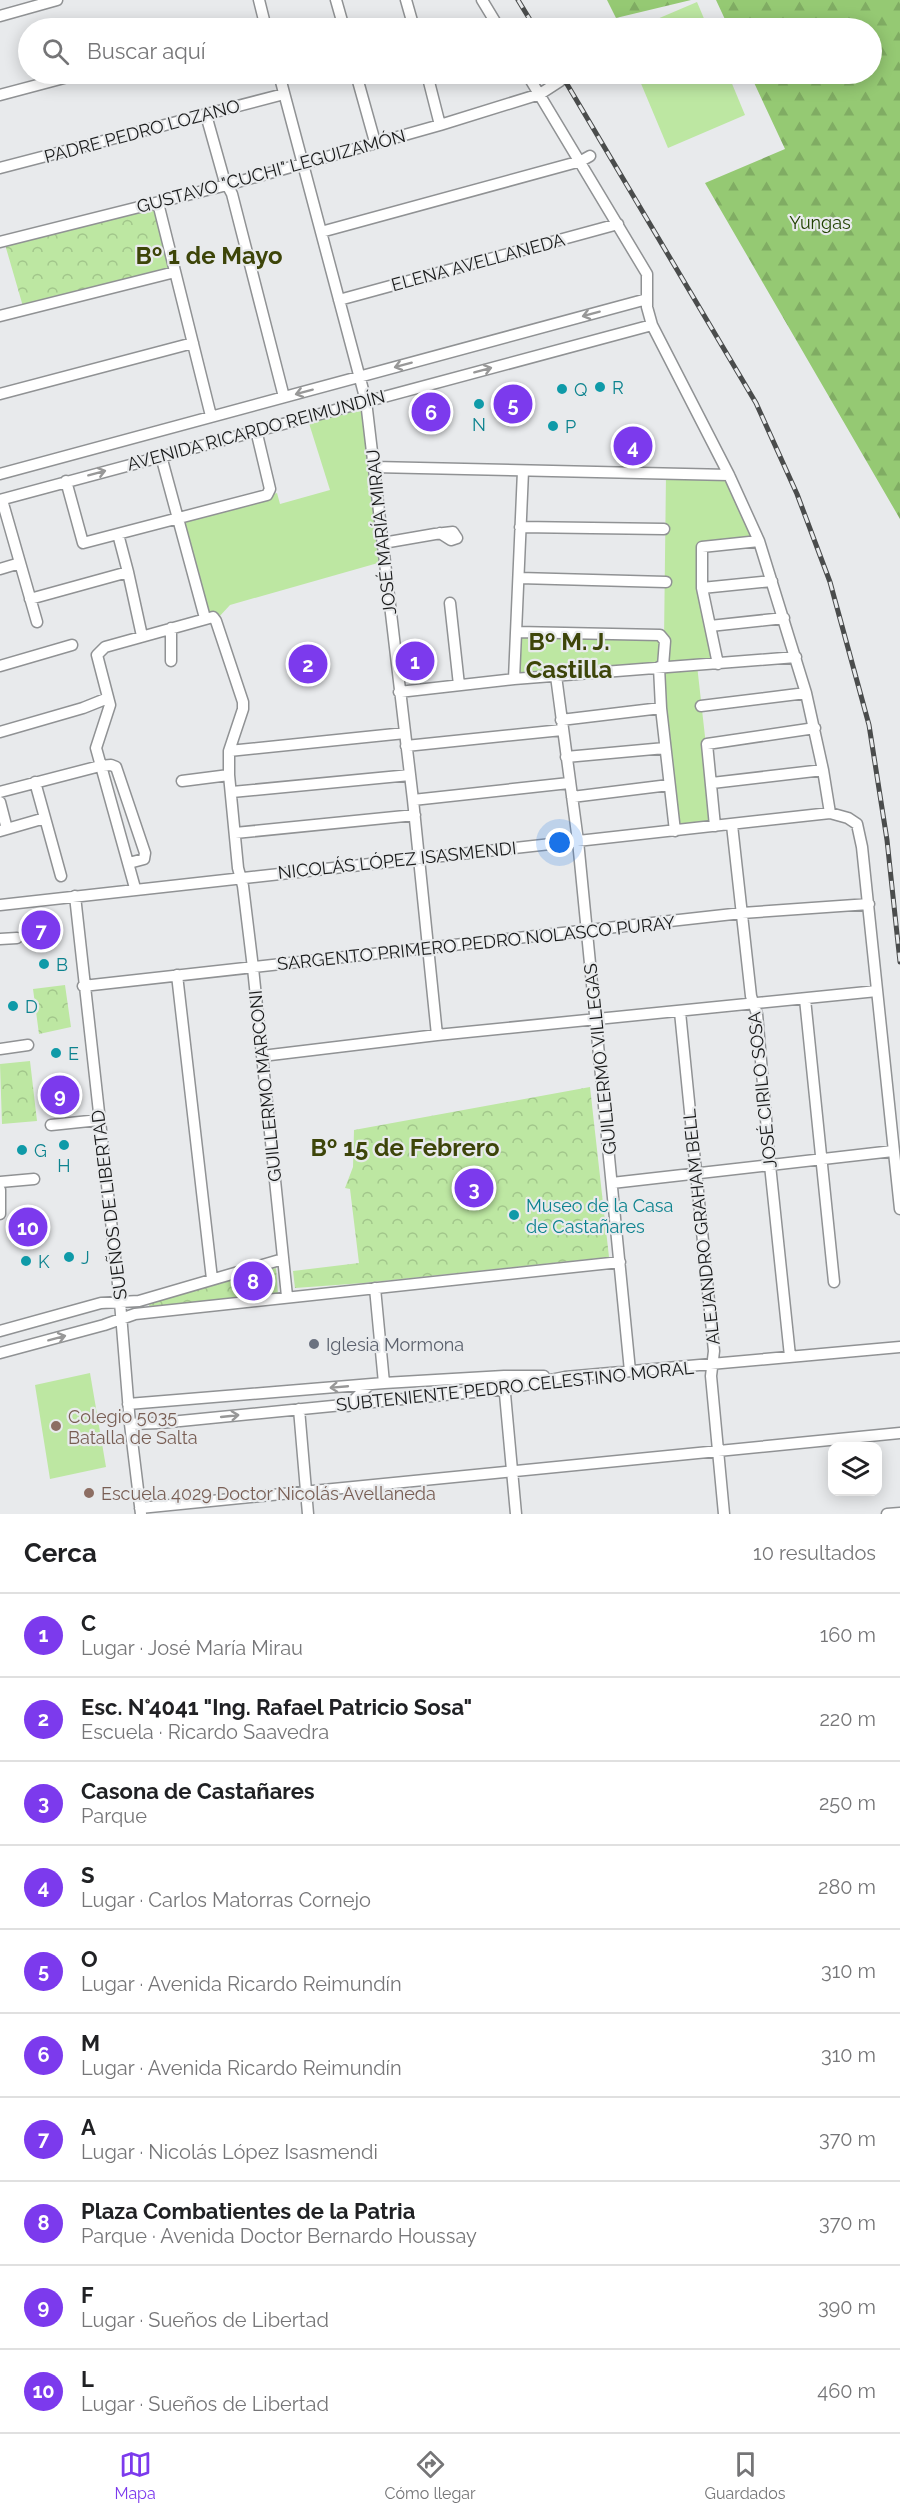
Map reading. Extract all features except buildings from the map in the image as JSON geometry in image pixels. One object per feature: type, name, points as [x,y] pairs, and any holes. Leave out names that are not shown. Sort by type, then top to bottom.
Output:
[{"type":"street","points":[[0,16],[57,0]]},
{"type":"street","points":[[259,0],[264,18]]},
{"type":"street","points":[[336,0],[341,18]]},
{"type":"street","points":[[406,0],[411,18]]},
{"type":"street","points":[[482,0],[493,18]]},
{"type":"street","points":[[0,95],[41,84]]},
{"type":"street","name":"JOSÉ MARÍA MIRAU","points":[[282,84],[366,401],[415,814],[437,1035]]},
{"type":"street","points":[[359,84],[375,142]]},
{"type":"street","points":[[430,84],[440,125]]},
{"type":"street","points":[[534,84],[585,158],[618,224],[647,274],[648,314],[652,325],[729,475],[759,541],[806,693],[815,728],[830,813],[848,818],[857,824],[869,903],[900,1209]]},
{"type":"street","name":"GUSTAVO \"CUCHI\" LEGUIZAMÓN","points":[[0,242],[303,164],[540,94],[555,84]]},
{"type":"street","name":"PADRE PEDRO LOZANO","points":[[0,168],[284,94]]},
{"type":"street","points":[[206,115],[227,185],[232,194],[284,397]]},
{"type":"street","points":[[321,232],[585,158]]},
{"type":"street","points":[[158,203],[211,416]]},
{"type":"street","name":"ELENA AVELLANEDA","points":[[339,300],[618,224]]},
{"type":"street","points":[[0,316],[175,272]]},
{"type":"street","name":"AVENIDA RICARDO REIMUNDÍN","points":[[0,474],[648,298]]},
{"type":"street","name":"AVENIDA RICARDO REIMUNDÍN","points":[[1,500],[652,325]]},
{"type":"street","points":[[0,394],[193,343]]},
{"type":"street","points":[[66,482],[83,543],[267,495],[270,489],[256,430]]},
{"type":"street","points":[[135,888],[100,766],[96,743],[110,711],[98,661],[100,650],[205,618],[161,456]]},
{"type":"street","points":[[374,467],[729,475]]},
{"type":"street","points":[[514,679],[523,471]]},
{"type":"street","points":[[1,500],[37,622]]},
{"type":"street","points":[[520,527],[664,529]]},
{"type":"street","points":[[383,543],[440,533]]},
{"type":"street","points":[[118,534],[142,636]]},
{"type":"street","points":[[718,664],[702,588],[702,547],[759,541]]},
{"type":"street","points":[[0,569],[20,563]]},
{"type":"street","points":[[30,599],[128,572]]},
{"type":"street","points":[[519,578],[666,582]]},
{"type":"street","points":[[702,588],[772,581]]},
{"type":"street","points":[[450,603],[459,685]]},
{"type":"street","name":"GUILLERMO MARCONI","points":[[205,618],[213,617],[216,621],[243,702],[243,709],[229,751],[229,775],[238,868],[242,877],[253,968],[287,1296]]},
{"type":"street","points":[[710,626],[784,618]]},
{"type":"street","points":[[171,628],[171,661]]},
{"type":"street","points":[[517,632],[660,635],[665,641],[661,667],[661,708],[675,831]]},
{"type":"street","points":[[0,666],[72,645]]},
{"type":"street","points":[[399,692],[514,679],[795,657]]},
{"type":"street","name":"GUILLERMO VILLEGAS","points":[[556,676],[578,841],[630,1371]]},
{"type":"street","points":[[701,706],[806,693]]},
{"type":"street","points":[[0,732],[83,708],[108,698]]},
{"type":"street","points":[[406,746],[561,725],[661,708]]},
{"type":"street","points":[[715,826],[707,744],[815,728]]},
{"type":"street","points":[[229,751],[405,734]]},
{"type":"street","points":[[566,757],[665,748]]},
{"type":"street","points":[[0,792],[100,766],[116,767],[145,852],[144,859],[129,863]]},
{"type":"street","points":[[712,783],[823,770]]},
{"type":"street","points":[[182,781],[229,775]]},
{"type":"street","points":[[232,792],[410,775]]},
{"type":"street","points":[[35,782],[61,876]]},
{"type":"street","points":[[413,800],[569,783]]},
{"type":"street","points":[[572,797],[669,785]]},
{"type":"street","points":[[0,802],[4,830],[45,818]]},
{"type":"street","name":"NICOLÁS LÓPEZ ISASMENDI","points":[[0,905],[135,888],[830,813]]},
{"type":"street","points":[[235,833],[415,814]]},
{"type":"street","name":"JOSÉ CIRILO SOSA","points":[[732,825],[753,1005],[757,1014],[790,1356]]},
{"type":"street","name":"SUEÑOS DE LIBERTAD","points":[[75,896],[141,1511]]},
{"type":"street","name":"SARGENTO PRIMERO PEDRO NOLASCO PURAY","points":[[83,986],[742,913],[869,903]]},
{"type":"street","points":[[0,939],[17,938]]},
{"type":"street","points":[[177,975],[212,1279]]},
{"type":"street","points":[[262,1056],[437,1035],[877,991]]},
{"type":"street","points":[[805,999],[834,1282]]},
{"type":"street","name":"ALEJANDRO GRAHAM BELL","points":[[680,1012],[714,1351],[711,1376],[724,1514]]},
{"type":"street","points":[[0,1049],[28,1045]]},
{"type":"street","points":[[51,1125],[99,1120]]},
{"type":"street","points":[[612,1183],[893,1151]]},
{"type":"street","points":[[0,1182],[34,1179]]},
{"type":"street","points":[[0,1190],[0,1214]]},
{"type":"street","points":[[0,1331],[101,1303],[139,1301],[283,1260]]},
{"type":"street","points":[[0,1353],[135,1314],[620,1262]]},
{"type":"street","points":[[375,1288],[384,1383]]},
{"type":"street","name":"SUBTENIENTE PEDRO CELESTINO MORAL","points":[[130,1424],[348,1406],[505,1389],[566,1377],[900,1347]]},
{"type":"street","points":[[504,1376],[516,1514]]},
{"type":"street","points":[[128,1404],[384,1383],[504,1376],[566,1377]]},
{"type":"street","points":[[348,1406],[369,1385]]},
{"type":"street","points":[[244,1395],[254,1414]]},
{"type":"street","points":[[299,1409],[308,1514]]},
{"type":"street","points":[[141,1511],[513,1470],[900,1433]]},
{"type":"street","points":[[887,1514],[900,1513]]},
{"type":"green space","points":[[607,0],[691,0],[616,18]]},
{"type":"green space","name":"Yungas","points":[[716,0],[900,0],[900,519],[705,183],[785,149],[755,84],[882,84],[882,18],[724,18]]},
{"type":"green space","points":[[697,2],[704,18],[659,18]]},
{"type":"green space","points":[[641,84],[732,84],[745,115],[668,148]]},
{"type":"green space","points":[[158,203],[175,272],[24,310],[4,241]]},
{"type":"green space","points":[[366,401],[385,561],[230,605],[218,618],[205,618],[179,518],[277,493],[280,504],[330,490],[307,417]]},
{"type":"green space","points":[[666,474],[729,475],[759,541],[702,547],[718,664],[697,665],[715,826],[675,831],[659,667],[514,679],[517,632],[664,640]]},
{"type":"green space","points":[[65,985],[71,1027],[39,1034],[33,989]]},
{"type":"green space","points":[[30,1061],[37,1121],[2,1124],[0,1064]]},
{"type":"green space","points":[[590,1087],[609,1257],[364,1283],[295,1288],[293,1271],[359,1263],[350,1189],[345,1188],[353,1167],[354,1130]]},
{"type":"green space","points":[[276,1268],[278,1294],[148,1309],[150,1303]]},
{"type":"green space","points":[[90,1373],[106,1467],[50,1479],[35,1385]]},
{"type":"railway","points":[[518,0],[529,18]]},
{"type":"railway","points":[[567,84],[756,403],[797,494],[830,582],[869,725],[887,840],[900,962]]},
{"type":"place","name":"R","points":[[600,387]]},
{"type":"place","name":"Q","points":[[562,389]]},
{"type":"place","name":"N","points":[[479,404]]},
{"type":"place","name":"O","points":[[513,404]]},
{"type":"place","name":"M","points":[[431,412]]},
{"type":"place","name":"P","points":[[553,426]]},
{"type":"place","name":"S","points":[[633,446]]},
{"type":"place","name":"C","points":[[415,661]]},
{"type":"place","name":"Esc. N°4041 \"Ing. Rafael Patricio Sosa\"","points":[[308,664]]},
{"type":"place","name":"A","points":[[41,930]]},
{"type":"place","name":"B","points":[[44,964]]},
{"type":"place","name":"D","points":[[13,1006]]},
{"type":"place","name":"E","points":[[56,1053]]},
{"type":"place","name":"F","points":[[60,1095]]},
{"type":"place","name":"H","points":[[64,1145]]},
{"type":"place","name":"G","points":[[22,1150]]},
{"type":"place","name":"Casona de Castañares","points":[[474,1188]]},
{"type":"place","name":"Museo de la Casa de Castañares","points":[[514,1215]]},
{"type":"place","name":"L","points":[[28,1227]]},
{"type":"place","name":"J","points":[[69,1257]]},
{"type":"place","name":"K","points":[[26,1261]]},
{"type":"place","name":"Plaza Combatientes de la Patria","points":[[253,1281]]},
{"type":"place","name":"Iglesia Mormona","points":[[314,1344]]},
{"type":"place","name":"Colegio 5035 Batalla de Salta","points":[[56,1426]]},
{"type":"place","name":"Escuela 4029 Doctor Nicolás Avellaneda","points":[[89,1493]]},
{"type":"district","name":"Bº 1 de Mayo","points":[[209,255]]},
{"type":"district","name":"Bº M. J. Castilla","points":[[569,655]]},
{"type":"district","name":"Bº 15 de Febrero","points":[[405,1147]]}]
